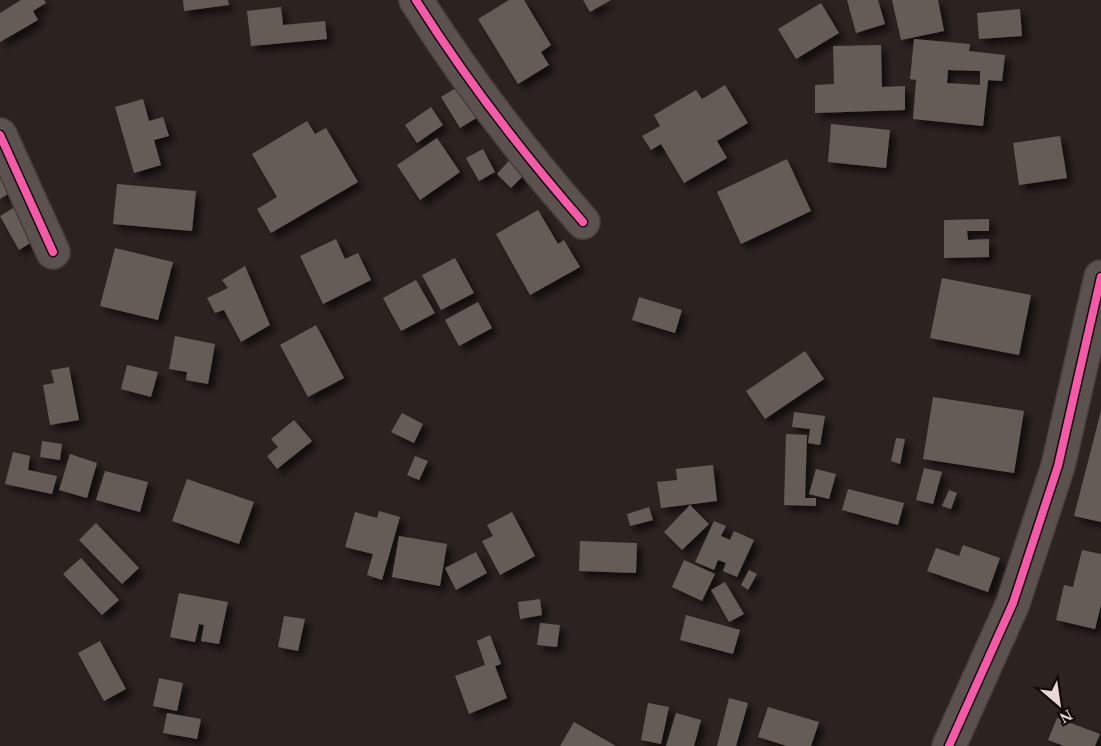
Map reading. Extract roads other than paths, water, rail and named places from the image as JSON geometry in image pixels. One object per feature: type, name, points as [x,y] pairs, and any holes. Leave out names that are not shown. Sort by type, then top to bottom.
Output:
[{"type":"street","points":[[416,0],[457,66],[515,144],[583,222]]},
{"type":"street","points":[[0,135],[53,252]]},
{"type":"street","points":[[950,746],[1013,603],[1058,466],[1101,277]]}]
